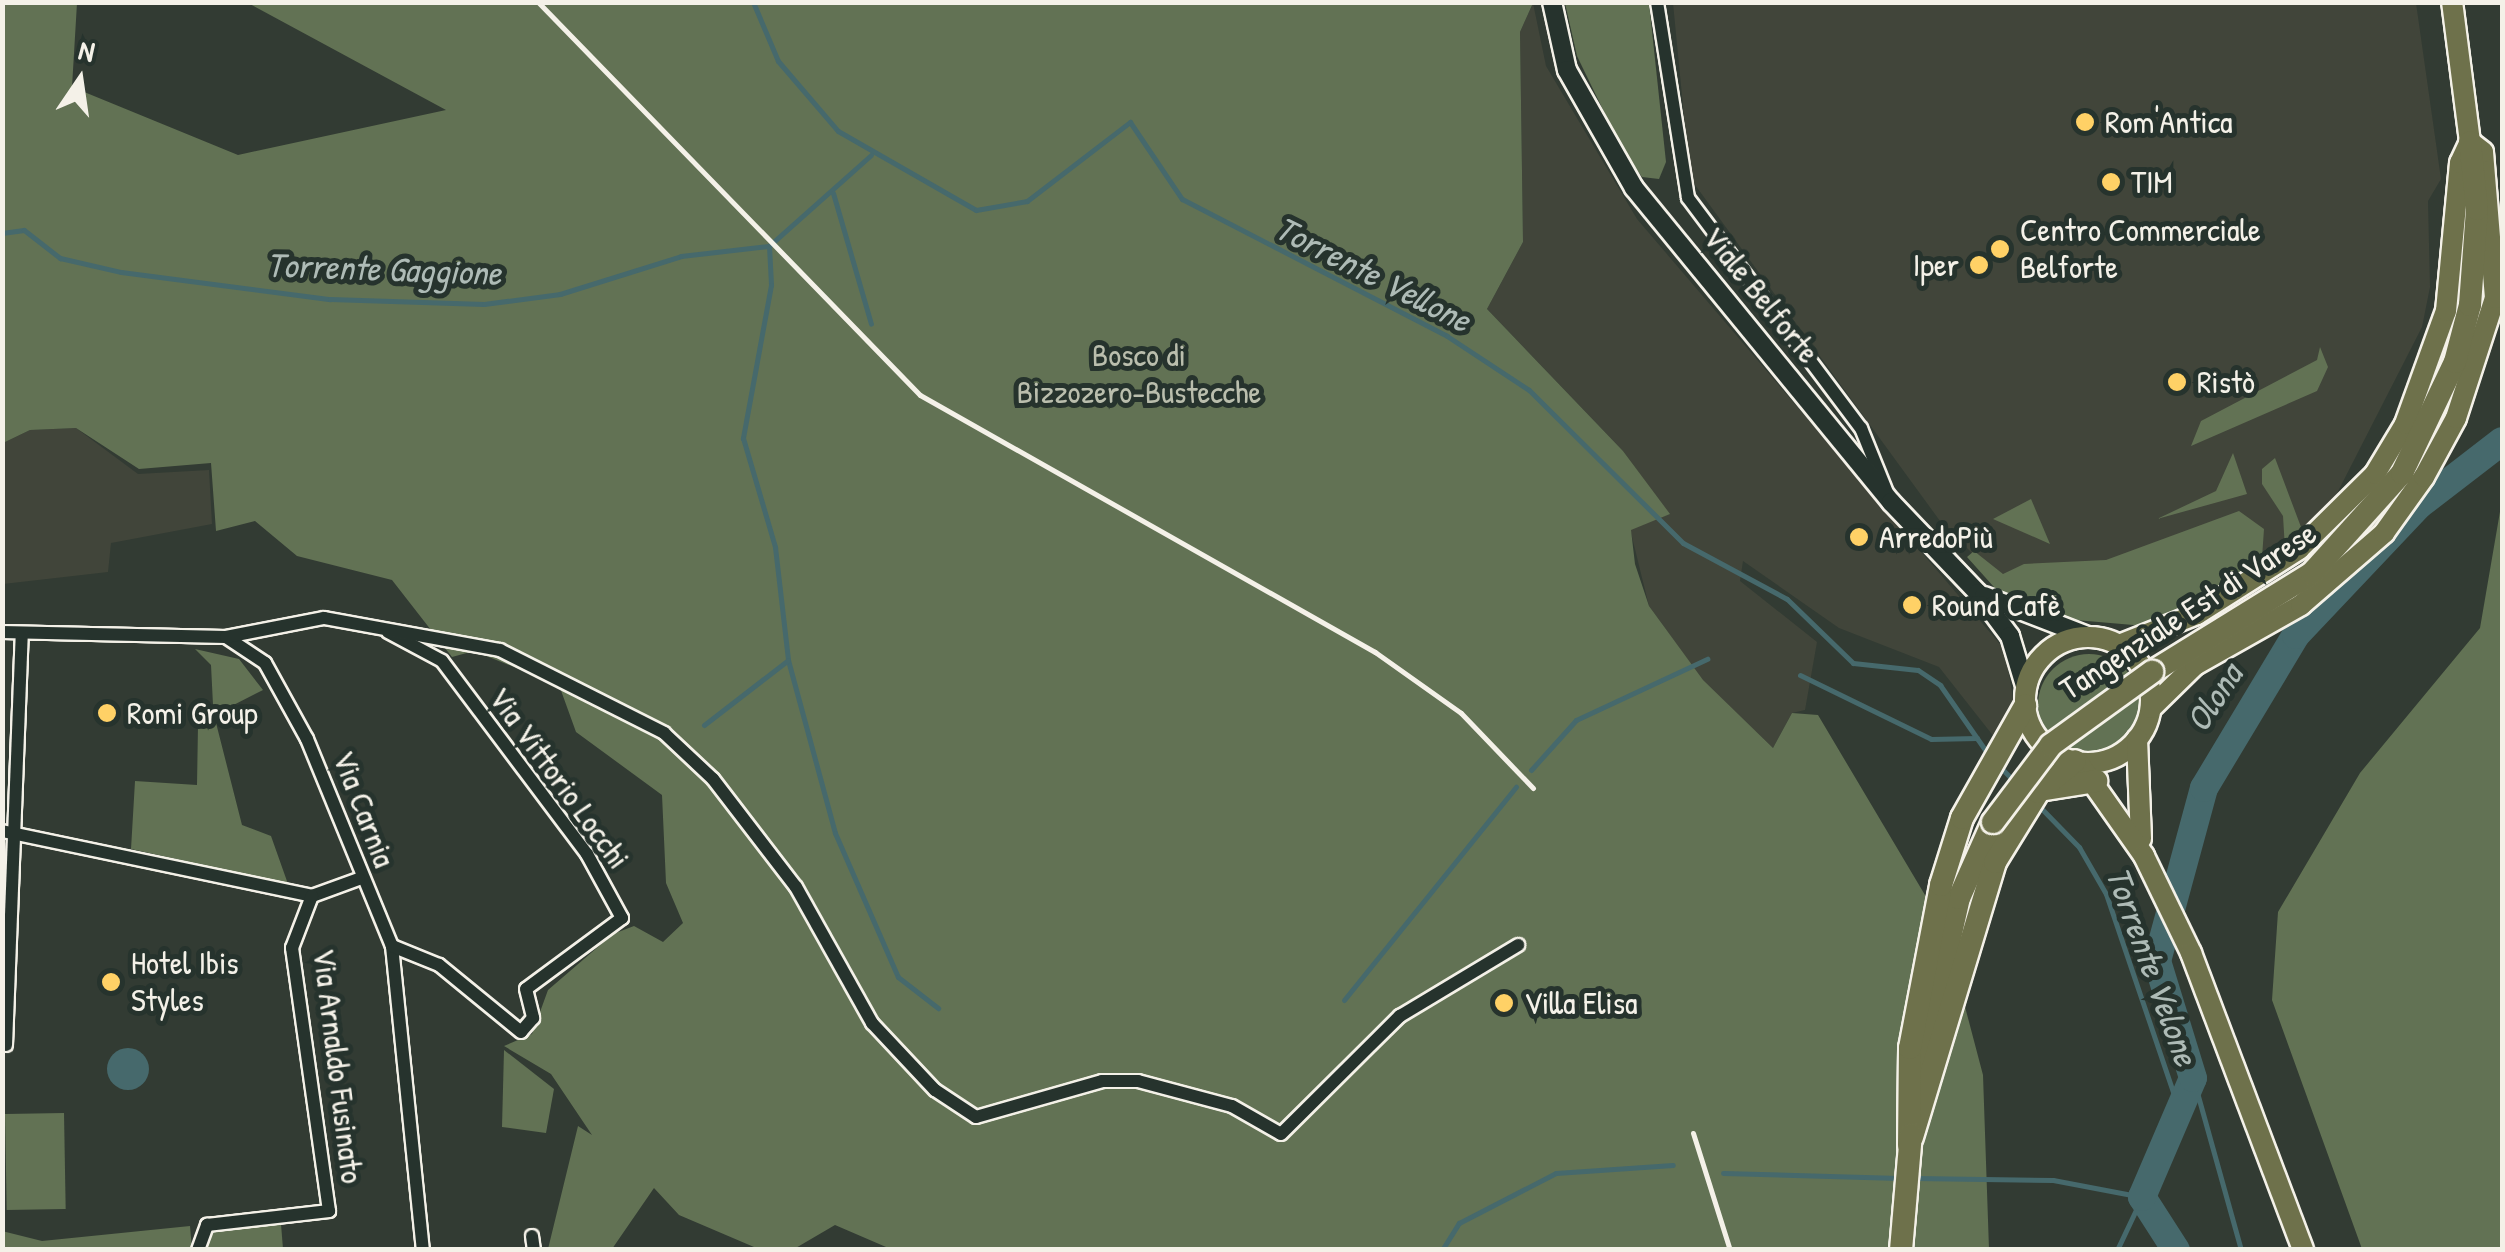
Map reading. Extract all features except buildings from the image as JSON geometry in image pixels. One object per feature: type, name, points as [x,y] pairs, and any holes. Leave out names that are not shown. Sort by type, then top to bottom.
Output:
[{"type":"highway","name":"Tangenziale Est di Varese","points":[[1901,1250],[1909,1145],[1940,975],[1978,850],[2051,745],[2344,547],[2444,417],[2477,250],[2470,142]]},
{"type":"highway","points":[[1909,1145],[1910,1048],[1934,912],[1962,818],[2005,751],[2026,697]]},
{"type":"highway","points":[[1909,1145],[2014,828],[2038,792],[2077,762]]},
{"type":"highway","points":[[2038,792],[2096,782]]},
{"type":"main road","name":"Viale Belforte","points":[[1552,2],[1566,70],[1634,188],[1891,502],[1978,593],[2010,636],[2026,697]]},
{"type":"main road","points":[[2119,644],[2271,569],[2375,474],[2440,334],[2460,163],[2470,142],[2452,4]]},
{"type":"main road","points":[[2144,856],[2133,791],[2137,740],[2151,708],[2195,664],[2302,605],[2384,533],[2444,417]]},
{"type":"main road","name":"Viale Belforte","points":[[1978,593],[2090,636]]},
{"type":"main road","points":[[2151,708],[2145,672],[2119,644],[2090,636],[2048,650],[2026,697],[2046,746],[2077,762],[2096,782],[2144,856],[2191,953],[2300,1243]]},
{"type":"main road","points":[[2077,762],[2107,760],[2137,740]]},
{"type":"street","points":[[1657,2],[1688,198],[1862,428],[1891,502]]},
{"type":"street","points":[[2,632],[226,636],[324,618],[373,624],[548,666],[664,733],[713,779],[796,887],[872,1023],[935,1090],[976,1117],[1102,1081],[1138,1082],[1232,1106],[1281,1134],[1400,1016],[1518,945]]},
{"type":"street","name":"Via Vittorio Locchi","points":[[373,624],[442,661],[587,854],[622,918],[526,989],[533,1018],[521,1032],[439,965],[392,946]]},
{"type":"street","points":[[6,1045],[8,832],[22,633]]},
{"type":"street","name":"Via Carnia","points":[[226,636],[265,663],[289,706],[392,946],[423,1250]]},
{"type":"street","points":[[8,832],[312,896],[360,878]]},
{"type":"street","name":"Via Arnaldo Fusinato","points":[[198,1250],[208,1225],[329,1210],[292,948],[312,896]]},
{"type":"shaded area","points":[[1533,3],[1546,66],[1637,219],[2005,650],[2014,704],[1998,742],[1939,667],[1839,628],[1743,561],[1740,581],[1817,642],[1805,710],[1792,713],[1773,748],[1703,681],[1649,606],[1630,529],[1669,514],[1623,451],[1487,309],[1523,242],[1520,32]]},
{"type":"shaded area","points":[[1673,3],[2416,3],[2441,179],[2428,201],[2430,287],[2422,327],[2328,511],[2189,598],[2058,610],[1981,562],[1940,521],[1690,178]]},
{"type":"shaded area","points":[[76,428],[138,474],[209,470],[212,524],[111,543],[108,572],[3,584],[3,443],[30,430]]},
{"type":"green space","name":"Bosco di Bizzozero-Bustecche","points":[[3,3],[77,3],[72,87],[238,155],[446,110],[248,3],[1533,3],[1520,32],[1523,242],[1487,309],[1623,451],[1670,514],[1631,530],[1635,564],[1649,606],[1703,680],[1773,748],[1792,713],[1818,715],[1944,927],[1983,1075],[1989,1249],[893,1250],[835,1225],[794,1249],[761,1250],[679,1215],[654,1188],[612,1249],[548,1249],[578,1126],[592,1135],[551,1074],[504,1046],[532,1034],[548,990],[613,934],[634,926],[663,942],[683,923],[666,883],[662,795],[576,732],[559,685],[474,651],[452,657],[392,580],[297,556],[255,521],[216,531],[211,463],[139,469],[76,428],[30,430],[3,443]]},
{"type":"green space","points":[[1565,3],[1649,3],[1666,162],[1659,179],[1642,177],[1623,151],[1577,56]]},
{"type":"green space","points":[[2320,347],[2328,367],[2317,391],[2191,446],[2201,421],[2317,360]]},
{"type":"green space","points":[[2233,453],[2247,494],[2157,519],[2216,491]]},
{"type":"green space","points":[[2275,458],[2304,535],[2285,549],[2283,516],[2262,484],[2262,469]]},
{"type":"green space","points":[[2031,499],[2050,544],[1993,519]]},
{"type":"green space","points":[[2502,500],[2502,1249],[2362,1249],[2272,1000],[2278,912],[2360,773],[2480,628]]},
{"type":"green space","points":[[2239,511],[2264,529],[2262,558],[2197,604],[2145,626],[2052,618],[2002,596],[1967,557],[1974,551],[2003,574],[2024,564],[2106,560]]},
{"type":"green space","points":[[195,649],[239,659],[263,690],[214,715],[242,825],[271,836],[288,884],[131,849],[135,781],[197,785],[198,725],[213,705],[211,665]]},
{"type":"green space","points":[[2089,654],[2109,658],[2125,669],[2136,685],[2140,705],[2136,725],[2125,741],[2109,752],[2089,756],[2069,752],[2053,741],[2042,725],[2038,705],[2042,685],[2053,669],[2069,658]]},
{"type":"green space","points":[[504,1050],[554,1089],[546,1133],[502,1127]]},
{"type":"green space","points":[[64,1113],[66,1209],[7,1210],[5,1114]]},
{"type":"green space","points":[[281,1224],[283,1249],[203,1249],[211,1229]]},
{"type":"green space","points":[[190,1226],[192,1249],[3,1249],[2,1231],[42,1241]]},
{"type":"water","points":[[128,1048],[143,1054],[149,1069],[143,1084],[128,1090],[113,1084],[107,1069],[113,1054]]},
{"type":"waterway","name":"Torrente Vellone","points":[[753,2],[778,61],[838,131],[976,210],[1027,201],[1130,122],[1182,199],[1447,336],[1529,390],[1683,543],[1787,599],[1853,663],[1918,670],[1940,685],[1988,754]]},
{"type":"waterway","points":[[871,155],[769,246],[771,285],[743,438],[775,547],[788,660],[835,833],[898,977],[938,1008]]},
{"type":"waterway","points":[[833,193],[871,324]]},
{"type":"waterway","name":"Torrente Gaggione","points":[[2,233],[24,230],[60,258],[121,272],[330,299],[484,304],[560,294],[681,256],[769,246]]},
{"type":"waterway","name":"Olona","points":[[2176,1250],[2142,1197],[2193,1078],[2157,961],[2204,788],[2296,635],[2419,505],[2502,441]]},
{"type":"waterway","points":[[1531,770],[1576,720],[1707,659]]},
{"type":"waterway","points":[[704,725],[788,660]]},
{"type":"waterway","points":[[1800,675],[1931,739],[1977,738]]},
{"type":"waterway","name":"Torrente Velone","points":[[1999,766],[2016,783]]},
{"type":"waterway","points":[[1344,1000],[1516,787]]},
{"type":"waterway","name":"Torrente Velone","points":[[2038,805],[2079,847],[2106,894],[2179,1110]]},
{"type":"waterway","points":[[2193,1078],[2241,1250]]},
{"type":"waterway","points":[[1442,1250],[1459,1223],[1556,1173],[1673,1165]]},
{"type":"waterway","points":[[1723,1173],[1899,1178]]},
{"type":"waterway","points":[[1915,1178],[2053,1180],[2142,1197],[2117,1250]]},
{"type":"railway","points":[[538,2],[920,395],[1375,652],[1461,713],[1533,788]]},
{"type":"railway","points":[[1693,1133],[1730,1250]]},
{"type":"place","name":"Rom'Antica","points":[[2085,122]]},
{"type":"place","name":"TIM","points":[[2111,182]]},
{"type":"place","name":"Centro Commerciale Belforte","points":[[2000,249]]},
{"type":"place","name":"Iper","points":[[1979,265]]},
{"type":"place","name":"Ristò","points":[[2177,382]]},
{"type":"place","name":"ArredoPiù","points":[[1859,537]]},
{"type":"place","name":"Round Cafè","points":[[1912,605]]},
{"type":"place","name":"Romi Group","points":[[107,713]]},
{"type":"place","name":"Hotel Ibis Styles","points":[[111,982]]},
{"type":"place","name":"Villa Elisa","points":[[1504,1003]]}]
